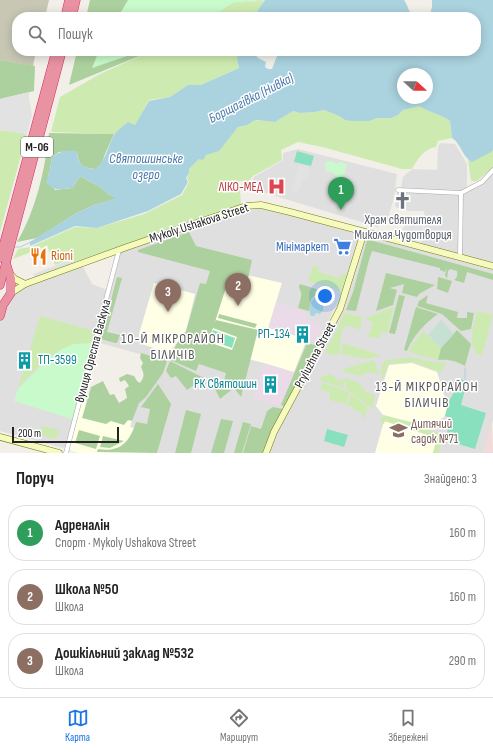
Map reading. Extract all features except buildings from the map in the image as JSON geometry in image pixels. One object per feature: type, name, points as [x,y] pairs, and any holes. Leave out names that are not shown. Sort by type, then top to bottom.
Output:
[{"type":"highway","points":[[66,12],[70,0]]},
{"type":"highway","points":[[73,12],[76,0]]},
{"type":"highway","name":"М-06","points":[[0,285],[4,257],[55,56]]},
{"type":"highway","name":"М-06","points":[[8,241],[61,56]]},
{"type":"highway","points":[[0,316],[11,293],[11,278],[4,257]]},
{"type":"street","points":[[398,190],[461,193],[482,182],[493,170]]},
{"type":"street","points":[[460,258],[461,193]]},
{"type":"street","name":"Mykoly Ushakova Street","points":[[11,293],[25,284],[220,214],[251,205],[268,206],[493,266]]},
{"type":"street","name":"Pryluzhna Street","points":[[266,453],[274,432],[340,309],[364,232]]},
{"type":"street","name":"вулиця Ореста Васкула","points":[[66,453],[119,250]]},
{"type":"street","points":[[9,272],[15,279],[25,284]]},
{"type":"street","points":[[0,437],[59,453]]},
{"type":"shaded area","points":[[0,0],[49,0],[46,12],[12,12],[12,56],[35,56],[33,66],[0,60]]},
{"type":"shaded area","points":[[29,92],[32,115],[27,134],[0,130],[0,99]]},
{"type":"shaded area","points":[[440,143],[455,144],[467,164],[467,192],[493,172],[493,264],[421,244],[425,222],[424,211],[409,211],[395,207],[397,193],[401,188],[403,177],[407,173],[413,169],[437,170],[438,147]]},
{"type":"shaded area","points":[[298,149],[397,174],[394,198],[386,224],[380,222],[378,227],[255,190],[255,187],[250,186],[254,177],[283,160],[283,153]]},
{"type":"shaded area","points":[[299,165],[310,168],[307,179],[303,180],[298,193],[291,190]]},
{"type":"shaded area","points":[[247,207],[261,207],[360,235],[349,276],[322,335],[283,408],[264,453],[150,453],[130,427],[150,357],[97,342],[121,251]]},
{"type":"shaded area","points":[[407,219],[424,222],[421,242],[397,238]]},
{"type":"shaded area","points":[[370,236],[493,270],[493,420],[483,453],[268,453],[275,435],[314,367],[343,308],[365,238]]},
{"type":"shaded area","points":[[73,259],[74,264],[35,278],[33,274]]},
{"type":"shaded area","points":[[82,265],[92,284],[107,290],[66,446],[63,448],[0,431],[0,322],[8,300],[23,286]]},
{"type":"shaded area","points":[[235,272],[282,283],[268,328],[307,339],[294,372],[191,345],[209,282]]},
{"type":"shaded area","points":[[154,283],[195,294],[186,331],[169,353],[142,344],[139,341],[139,334]]},
{"type":"shaded area","points":[[276,302],[307,312],[306,319],[323,325],[316,341],[268,328]]},
{"type":"shaded area","points":[[441,320],[454,334],[441,348],[428,335]]},
{"type":"shaded area","points":[[264,363],[294,372],[281,406],[254,399]]},
{"type":"shaded area","points":[[412,363],[437,372],[445,398],[449,401],[445,416],[440,420],[438,426],[431,424],[431,422],[423,426],[383,415],[376,406],[389,365]]},
{"type":"shaded area","points":[[86,401],[134,414],[130,427],[155,433],[150,453],[79,453],[72,451],[69,448],[82,402]]},
{"type":"shaded area","points":[[492,420],[493,453],[483,453]]},
{"type":"shaded area","name":"Дитячий садок №71","points":[[384,421],[437,438],[433,453],[375,453]]},
{"type":"green space","points":[[90,0],[265,0],[233,3],[220,12],[87,12]]},
{"type":"green space","points":[[128,0],[265,0],[233,3],[220,12],[121,12]]},
{"type":"green space","points":[[264,1],[257,12],[220,12],[233,3]]},
{"type":"green space","points":[[76,56],[139,56],[69,85]]},
{"type":"green space","points":[[97,56],[127,56],[92,68]]},
{"type":"green space","points":[[140,56],[237,56],[239,68],[201,85],[188,85],[170,97],[149,100],[135,126],[128,123],[114,134],[51,132],[60,97],[100,74]]},
{"type":"green space","points":[[0,60],[35,66],[34,91],[0,99]]},
{"type":"green space","points":[[419,105],[450,121],[452,138],[438,141],[436,147],[431,148],[421,155],[412,169],[401,169],[322,147],[298,142],[281,150],[282,160],[253,176],[248,182],[239,181],[241,204],[74,262],[72,259],[55,265],[47,246],[13,259],[18,249],[30,247],[75,227],[97,228],[144,214],[182,195],[189,182],[187,178],[189,169],[199,159],[219,150],[238,127],[248,125],[252,121],[263,120],[275,122],[293,111],[300,113],[324,110],[345,120],[369,121],[376,118],[391,118],[398,115],[403,110]]},
{"type":"green space","points":[[0,130],[27,134],[0,232]]},
{"type":"green space","points":[[49,133],[114,134],[102,163],[96,169],[84,167],[78,160],[77,151],[59,152],[52,157],[48,176],[55,190],[72,188],[80,176],[102,188],[115,199],[94,205],[75,214],[37,238],[17,242],[24,230],[39,189]]},
{"type":"green space","points":[[493,150],[493,167],[477,181],[471,181],[468,160],[472,161]]},
{"type":"green space","points":[[297,151],[314,156],[311,166],[294,162]]},
{"type":"green space","points":[[330,161],[336,164],[340,162],[347,164],[344,175],[337,178],[333,172],[326,171],[326,162]]},
{"type":"green space","points":[[189,232],[196,246],[252,260],[247,283],[236,280],[235,283],[228,281],[215,322],[216,320],[258,330],[241,397],[234,388],[220,399],[209,377],[224,381],[226,373],[199,364],[204,352],[196,371],[170,360],[176,345],[186,331],[200,283],[206,284],[210,271],[138,252],[138,250]],"holes":[[[213,328],[237,337],[232,350],[208,342]]]},
{"type":"green space","points":[[367,240],[493,274],[493,280],[467,272],[464,283],[454,280],[457,276],[457,271],[450,269],[448,271],[447,279],[445,275],[447,267],[445,272],[440,270],[440,268],[372,251],[356,311],[346,310],[353,292]]},
{"type":"green space","points":[[313,266],[319,267],[318,272],[340,278],[341,274],[347,275],[341,291],[308,281]]},
{"type":"green space","points":[[386,273],[435,285],[419,294],[417,297],[402,293],[404,284],[390,288],[397,290],[393,305],[376,311]]},
{"type":"green space","points":[[117,277],[122,278],[107,332],[120,335],[117,343],[115,343],[101,339]]},
{"type":"green space","points":[[438,277],[452,281],[448,293],[437,289]]},
{"type":"green space","points":[[300,284],[329,293],[330,299],[327,298],[326,300],[321,297],[314,296],[311,300],[309,311],[298,308],[301,296],[299,287]]},
{"type":"green space","points":[[399,295],[405,296],[395,334],[389,333]]},
{"type":"green space","points":[[428,295],[426,303],[458,312],[457,318],[467,318],[467,312],[474,313],[471,329],[461,331],[442,314],[417,306],[419,301]]},
{"type":"green space","points":[[394,307],[387,333],[381,332],[379,338],[368,337],[373,322],[367,320],[366,318]]},
{"type":"green space","points":[[416,307],[438,314],[420,330],[412,340],[407,351],[404,350]]},
{"type":"green space","points":[[477,311],[493,315],[482,355],[476,354],[472,344],[472,333]]},
{"type":"green space","points":[[345,313],[362,317],[360,330],[350,326],[345,327],[341,332],[340,354],[329,355],[326,350],[332,338],[336,336],[333,337]]},
{"type":"green space","points":[[219,314],[257,324],[255,328],[218,318]]},
{"type":"green space","points":[[40,316],[95,331],[92,343],[75,344],[57,352],[30,375],[18,388]]},
{"type":"green space","points":[[213,330],[235,338],[232,348],[210,340]]},
{"type":"green space","points":[[457,330],[471,344],[465,366],[452,361],[438,360],[441,348]]},
{"type":"green space","points":[[423,331],[441,348],[438,360],[409,352],[412,345]]},
{"type":"green space","points":[[92,343],[72,419],[14,401],[18,389],[49,358],[62,349],[74,344]]},
{"type":"green space","points":[[307,343],[318,346],[285,407],[281,405]]},
{"type":"green space","points":[[343,343],[380,355],[366,359],[342,354]]},
{"type":"green space","points":[[141,353],[167,361],[163,373],[146,397],[139,403],[132,421],[128,420],[124,425],[111,421],[106,424],[82,418],[91,387],[103,381],[110,395],[114,394],[119,403],[127,398],[125,389],[129,386],[125,380],[120,382],[119,378],[127,374],[134,376],[140,383],[144,375],[141,367],[143,363],[140,358]]},
{"type":"green space","points":[[411,357],[437,363],[447,362],[439,374],[437,371],[413,362],[389,364],[383,379],[381,370],[384,361]]},
{"type":"green space","points":[[374,360],[379,374],[368,372],[361,376],[345,372],[343,369]]},
{"type":"green space","points":[[170,361],[204,378],[187,390],[176,376],[171,378],[166,371]]},
{"type":"green space","points":[[329,374],[334,376],[338,381],[343,379],[344,388],[321,381],[319,378]]},
{"type":"green space","points":[[345,378],[359,383],[366,392],[375,395],[373,403],[374,410],[347,390]]},
{"type":"green space","points":[[461,379],[467,382],[461,405],[486,413],[475,449],[445,440],[451,418],[445,416],[449,401]]},
{"type":"green space","points":[[323,383],[349,393],[346,404],[330,400],[329,392],[320,389]]},
{"type":"green space","points":[[158,384],[171,404],[157,453],[97,452],[98,449],[113,449],[123,444],[131,435],[136,422],[147,424],[150,409],[141,407]]},
{"type":"green space","points":[[351,394],[368,407],[364,418],[362,417],[362,413],[353,410],[353,407],[347,406]]},
{"type":"green space","points":[[273,407],[283,409],[262,453],[243,453],[251,426],[261,429],[267,411]]},
{"type":"green space","points":[[186,410],[201,414],[191,453],[175,453]]},
{"type":"green space","points":[[383,415],[423,425],[425,421],[431,423],[429,430],[439,433],[441,441],[439,453],[433,453],[437,438],[385,421],[384,424],[380,422]]},
{"type":"green space","points":[[221,419],[233,421],[224,453],[211,453]]},
{"type":"green space","points":[[243,422],[251,424],[242,453],[234,453]]},
{"type":"green space","points":[[42,426],[59,430],[56,439],[16,429],[25,427],[40,431]]},
{"type":"green space","points":[[327,429],[348,435],[344,447],[324,441]]},
{"type":"green space","points":[[79,430],[100,436],[96,449],[75,443]]},
{"type":"green space","points":[[103,436],[124,441],[110,448],[100,447]]},
{"type":"water","points":[[265,0],[404,0],[410,12],[257,12]]},
{"type":"water","name":"Святошинське озеро","points":[[432,0],[493,0],[493,150],[472,162],[466,157],[458,143],[452,138],[450,121],[419,106],[403,110],[398,115],[391,118],[377,118],[369,121],[345,120],[324,110],[300,113],[293,111],[275,122],[258,120],[253,121],[248,125],[238,127],[219,151],[206,155],[203,160],[199,159],[189,169],[189,173],[186,178],[188,182],[181,194],[148,211],[97,228],[75,226],[30,246],[30,242],[75,214],[94,205],[114,199],[113,196],[108,194],[102,188],[80,176],[72,188],[55,189],[49,185],[46,182],[52,157],[64,151],[77,151],[78,160],[84,167],[96,169],[105,157],[115,133],[128,122],[135,125],[149,101],[170,97],[188,85],[201,85],[239,68],[237,56],[256,56],[266,62],[265,67],[272,69],[277,56],[481,56],[481,12],[430,12]]},
{"type":"water","points":[[318,296],[326,301],[323,303],[323,310],[320,314],[316,313],[314,316],[311,316],[310,304],[315,297]]},
{"type":"waterway","name":"Борщагівка (Нивка)","points":[[15,247],[20,247],[31,242]]},
{"type":"waterway","points":[[465,368],[465,379],[468,382]]},
{"type":"place","name":"ЛІКО-МЕД","points":[[276,187]]},
{"type":"place","name":"Храм святителя Миколая Чудотворця","points":[[403,201]]},
{"type":"place","name":"Адреналін","points":[[341,210]]},
{"type":"place","name":"Мінімаркет","points":[[342,247]]},
{"type":"place","name":"Rioni","points":[[38,256]]},
{"type":"place","name":"Школа №50","points":[[238,306]]},
{"type":"place","name":"Дошкільний заклад №532","points":[[168,312]]},
{"type":"place","name":"РП-134","points":[[303,334]]},
{"type":"place","name":"ТП-3599","points":[[25,360]]},
{"type":"place","name":"РК Святошин","points":[[270,384]]},
{"type":"place","name":"Дитячий садок №71","points":[[398,431]]},
{"type":"district","name":"10-Й МІКРОРАЙОН БІЛИЧІВ","points":[[173,346]]},
{"type":"district","name":"13-Й МІКРОРАЙОН БІЛИЧІВ","points":[[427,394]]}]
